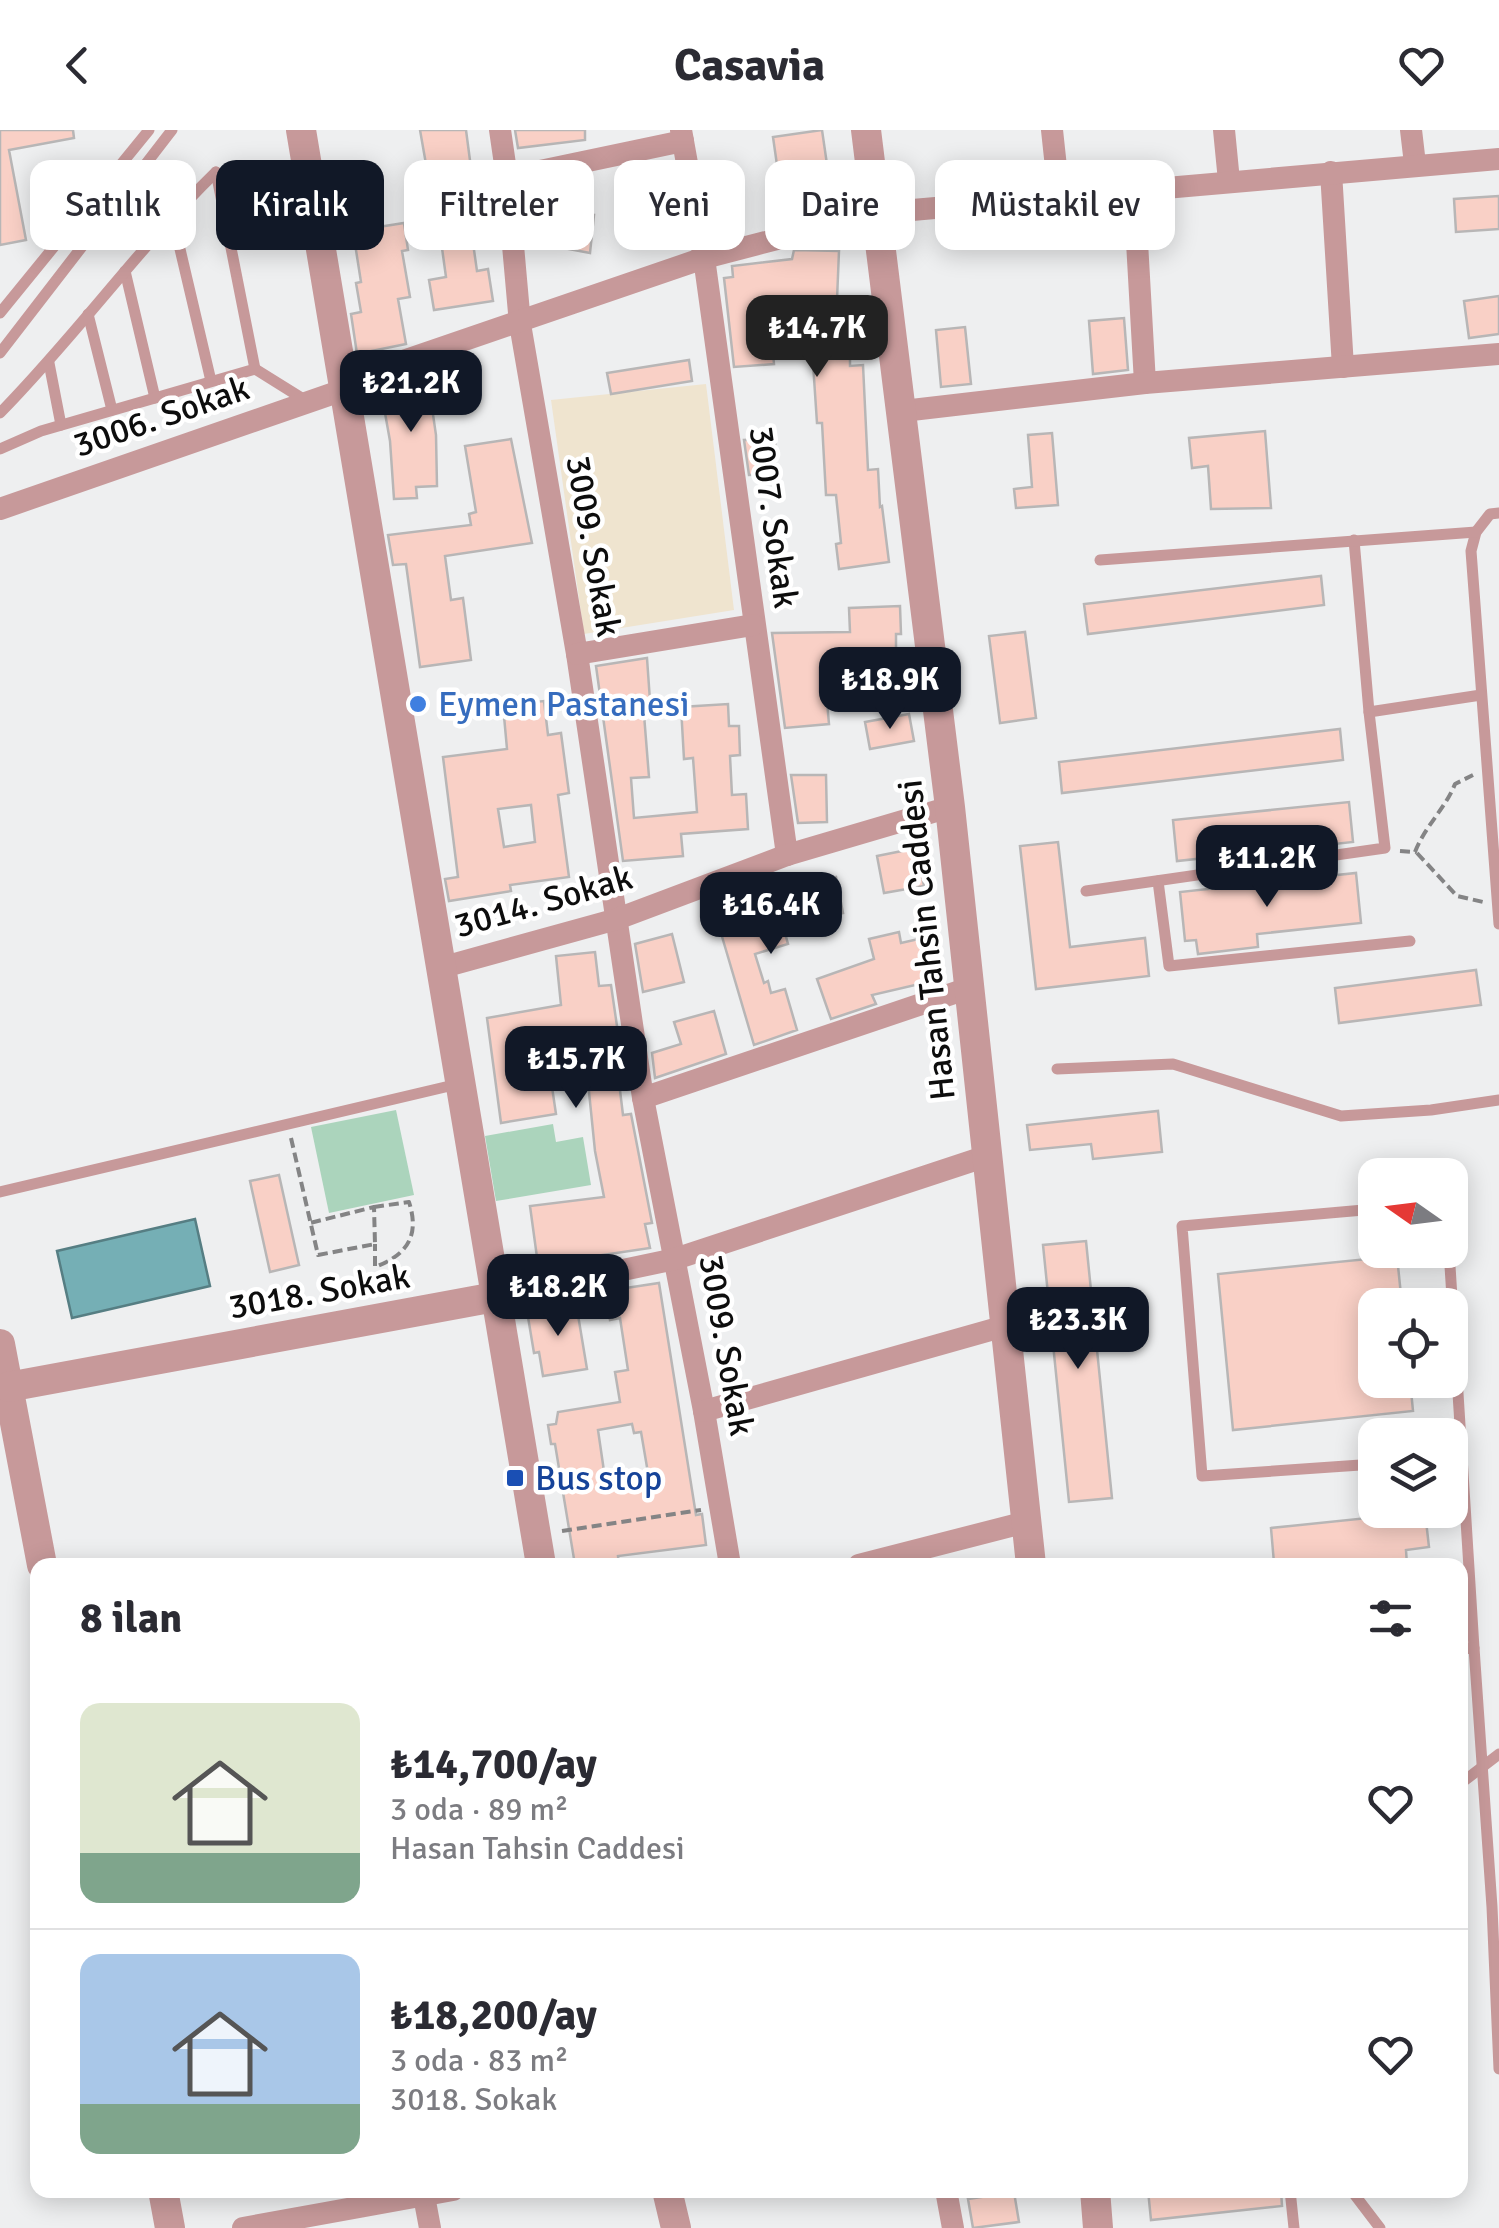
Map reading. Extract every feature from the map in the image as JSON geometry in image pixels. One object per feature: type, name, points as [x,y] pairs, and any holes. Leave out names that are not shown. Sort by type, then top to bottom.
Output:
[{"type":"street","points":[[301,130],[538,1550]]},
{"type":"street","name":"3009. Sokak","points":[[500,130],[505,160]]},
{"type":"street","name":"Hasan Tahsin Caddesi","points":[[866,130],[870,160]]},
{"type":"street","points":[[1052,130],[1055,160]]},
{"type":"street","points":[[1224,130],[1229,181]]},
{"type":"street","points":[[1411,130],[1416,164]]},
{"type":"street","points":[[583,160],[682,136]]},
{"type":"street","name":"3007. Sokak","points":[[682,136],[704,258],[786,855]]},
{"type":"street","name":"3006. Sokak","points":[[1175,186],[1499,160]]},
{"type":"street","points":[[1331,172],[1343,368]]},
{"type":"street","name":"3006. Sokak","points":[[0,509],[704,258],[765,242]]},
{"type":"street","name":"3009. Sokak","points":[[514,250],[520,324],[578,654],[643,1098],[729,1558]]},
{"type":"street","name":"Hasan Tahsin Caddesi","points":[[883,250],[950,807],[1030,1558]]},
{"type":"street","points":[[1137,250],[1145,383]]},
{"type":"street","points":[[903,411],[1145,383],[1499,354]]},
{"type":"street","points":[[578,654],[753,625]]},
{"type":"street","name":"3014. Sokak","points":[[440,968],[617,919],[786,855],[950,807]]},
{"type":"street","points":[[643,1098],[969,988]]},
{"type":"street","name":"3018. Sokak","points":[[8,1387],[495,1297],[675,1259],[987,1156]]},
{"type":"street","points":[[704,1411],[1005,1326]]},
{"type":"street","points":[[0,1344],[41,1558]]},
{"type":"street","points":[[887,1558],[1026,1522]]},
{"type":"street","points":[[164,2198],[170,2228]]},
{"type":"street","points":[[242,2228],[413,2198]]},
{"type":"street","points":[[424,2198],[430,2228]]},
{"type":"street","points":[[669,2198],[676,2228]]},
{"type":"street","points":[[947,2198],[953,2228]]},
{"type":"street","points":[[1096,2198],[1098,2228]]},
{"type":"lane","points":[[0,313],[148,130]]},
{"type":"lane","points":[[0,353],[172,130]]},
{"type":"lane","points":[[196,192],[216,172],[255,369],[308,402]]},
{"type":"lane","points":[[0,413],[48,364],[142,250]]},
{"type":"lane","points":[[180,250],[211,382]]},
{"type":"lane","points":[[124,271],[154,398]]},
{"type":"lane","points":[[88,314],[112,410]]},
{"type":"lane","points":[[48,364],[60,425]]},
{"type":"lane","points":[[0,449],[60,425],[255,369]]},
{"type":"lane","points":[[1499,513],[1490,514],[1476,532],[1471,551],[1499,924]]},
{"type":"lane","points":[[1100,560],[1476,532]]},
{"type":"lane","points":[[1086,891],[1385,848],[1354,540]]},
{"type":"lane","points":[[1369,712],[1481,695]]},
{"type":"lane","points":[[1158,881],[1169,966],[1410,941]]},
{"type":"lane","points":[[1057,1070],[1174,1064],[1342,1116],[1431,1110],[1499,1100]]},
{"type":"lane","points":[[0,1192],[459,1083]]},
{"type":"lane","points":[[1358,1210],[1182,1226],[1202,1476],[1358,1465]]},
{"type":"lane","points":[[1451,1268],[1455,1418]]},
{"type":"lane","points":[[1463,1528],[1465,1558]]},
{"type":"lane","points":[[1468,1585],[1483,1766],[1499,2069]]},
{"type":"lane","points":[[1468,1648],[1474,1648]]},
{"type":"lane","points":[[1468,1778],[1499,1754]]},
{"type":"lane","points":[[1291,2198],[1294,2228]]},
{"type":"lane","points":[[1357,2198],[1380,2228]]},
{"type":"path","points":[[1415,852],[1430,822],[1446,805],[1454,784],[1468,776],[1488,774]]},
{"type":"path","points":[[1385,848],[1415,852],[1457,896],[1497,903]]},
{"type":"path","points":[[288,1124],[318,1255],[376,1244]]},
{"type":"path","points":[[310,1223],[374,1207],[409,1202],[414,1215],[413,1237],[407,1249],[375,1267],[374,1207]]},
{"type":"path","points":[[538,1550],[720,1507]]},
{"type":"shaded area","points":[[706,384],[734,610],[584,634],[551,400]]},
{"type":"green space","points":[[396,1110],[414,1195],[329,1213],[311,1127]]},
{"type":"green space","points":[[553,1124],[556,1142],[583,1137],[591,1185],[496,1201],[485,1136]]},
{"type":"water","points":[[195,1219],[210,1286],[72,1318],[57,1251]]},
{"type":"building","points":[[0,130],[73,130],[74,138],[9,150],[26,240],[0,245]]},
{"type":"building","points":[[420,130],[466,130],[470,160],[425,160]]},
{"type":"building","points":[[515,130],[585,130],[585,140],[518,148]]},
{"type":"building","points":[[822,130],[826,160],[776,160],[773,137]]},
{"type":"building","points":[[1499,196],[1499,229],[1456,232],[1454,199]]},
{"type":"building","points":[[404,223],[404,250],[408,250],[402,251],[410,297],[398,299],[406,344],[357,354],[351,314],[361,312],[356,250],[384,250],[384,226]]},
{"type":"building","points":[[442,250],[474,250],[477,271],[488,269],[493,301],[434,310],[429,280],[446,277]]},
{"type":"building","points":[[794,250],[839,251],[837,300],[850,300],[850,366],[863,365],[868,470],[878,469],[889,562],[839,569],[836,544],[841,543],[836,495],[826,495],[822,423],[817,423],[812,348],[805,349],[805,331],[771,332],[774,364],[734,367],[724,278],[733,277],[732,266],[792,259]]},
{"type":"building","points":[[1499,296],[1499,334],[1469,338],[1464,301]]},
{"type":"building","points":[[1124,318],[1128,370],[1093,374],[1089,321]]},
{"type":"building","points":[[965,327],[971,384],[941,387],[936,330]]},
{"type":"building","points":[[689,360],[692,381],[611,394],[607,373]]},
{"type":"building","points":[[427,373],[436,435],[437,486],[416,487],[417,498],[394,499],[390,441],[380,385]]},
{"type":"building","points":[[1265,431],[1271,508],[1211,509],[1208,466],[1192,468],[1189,438]]},
{"type":"building","points":[[1052,433],[1058,505],[1016,508],[1014,489],[1032,487],[1028,435]]},
{"type":"building","points":[[511,439],[532,543],[445,556],[451,600],[463,598],[471,660],[420,667],[406,564],[393,565],[388,535],[471,525],[469,514],[476,512],[465,446]]},
{"type":"building","points":[[775,439],[776,474],[749,475],[744,440]]},
{"type":"building","points":[[1321,576],[1324,605],[1088,634],[1084,604]]},
{"type":"building","points":[[900,606],[896,689],[826,690],[829,724],[785,728],[772,633],[850,632],[849,608]]},
{"type":"building","points":[[1025,632],[1036,718],[1000,723],[989,636]]},
{"type":"building","points":[[647,658],[650,701],[643,702],[649,777],[631,778],[634,818],[697,812],[693,758],[684,759],[681,707],[728,704],[729,726],[739,726],[740,755],[730,756],[732,795],[746,794],[748,829],[681,834],[683,856],[623,861],[596,666]]},
{"type":"building","points":[[544,701],[548,735],[561,733],[569,793],[558,795],[569,877],[510,885],[511,891],[449,901],[445,879],[458,877],[443,757],[507,749],[503,705]],"holes":[[[531,805],[535,842],[504,847],[498,809]]]},
{"type":"building","points":[[909,714],[914,741],[870,749],[865,722]]},
{"type":"building","points":[[1340,729],[1343,760],[1062,793],[1059,762]]},
{"type":"building","points":[[791,775],[826,775],[827,822],[798,823]]},
{"type":"building","points":[[1349,802],[1353,842],[1177,861],[1173,820]]},
{"type":"building","points":[[1058,842],[1070,947],[1145,938],[1149,976],[1036,989],[1020,846]]},
{"type":"building","points":[[917,848],[924,886],[884,893],[877,856]]},
{"type":"building","points":[[1356,873],[1361,923],[1257,934],[1258,947],[1198,954],[1196,940],[1185,941],[1180,892]]},
{"type":"building","points":[[836,877],[843,913],[783,926],[788,944],[755,954],[771,993],[785,989],[797,1030],[754,1045],[718,923],[809,899],[807,888],[815,887],[814,882]]},
{"type":"building","points":[[899,932],[901,943],[936,935],[945,978],[872,995],[876,1004],[831,1019],[817,979],[874,959],[869,939]]},
{"type":"building","points":[[672,934],[684,982],[643,992],[635,944]]},
{"type":"building","points":[[595,952],[599,986],[611,985],[624,1074],[618,1074],[623,1115],[631,1114],[652,1223],[645,1224],[650,1248],[555,1262],[556,1269],[539,1272],[530,1206],[604,1197],[588,1082],[552,1087],[556,1114],[501,1123],[487,1018],[561,1005],[556,956]]},
{"type":"building","points":[[1476,970],[1481,1005],[1339,1023],[1335,988]]},
{"type":"building","points":[[714,1011],[726,1054],[655,1078],[652,1053],[681,1044],[674,1022]]},
{"type":"building","points":[[1158,1111],[1162,1152],[1093,1159],[1091,1144],[1030,1150],[1027,1125]]},
{"type":"building","points":[[279,1175],[299,1265],[270,1272],[250,1181]]},
{"type":"building","points":[[1086,1241],[1112,1498],[1069,1502],[1043,1245]]},
{"type":"building","points":[[1358,1260],[1358,1268],[1398,1268],[1400,1288],[1358,1288],[1358,1398],[1412,1398],[1413,1411],[1233,1430],[1218,1274]]},
{"type":"building","points":[[659,1283],[696,1515],[702,1514],[706,1545],[618,1558],[574,1558],[555,1444],[551,1444],[548,1425],[556,1424],[558,1412],[620,1402],[615,1372],[628,1370],[620,1318],[610,1320],[606,1291]],"holes":[[[632,1424],[634,1433],[641,1432],[648,1473],[605,1478],[598,1430]]]},
{"type":"building","points":[[576,1303],[587,1369],[543,1376],[539,1352],[534,1353],[527,1311]]},
{"type":"building","points":[[1358,1519],[1358,1528],[1427,1528],[1429,1547],[1406,1550],[1407,1558],[1274,1558],[1271,1528]]},
{"type":"building","points":[[1015,2198],[1019,2222],[973,2228],[968,2199]]},
{"type":"building","points":[[1149,2198],[1282,2198],[1282,2206],[1151,2220]]},
{"type":"place","name":"Eymen Pastanesi","points":[[418,704]]},
{"type":"place","name":"Bus stop","points":[[515,1478]]}]
